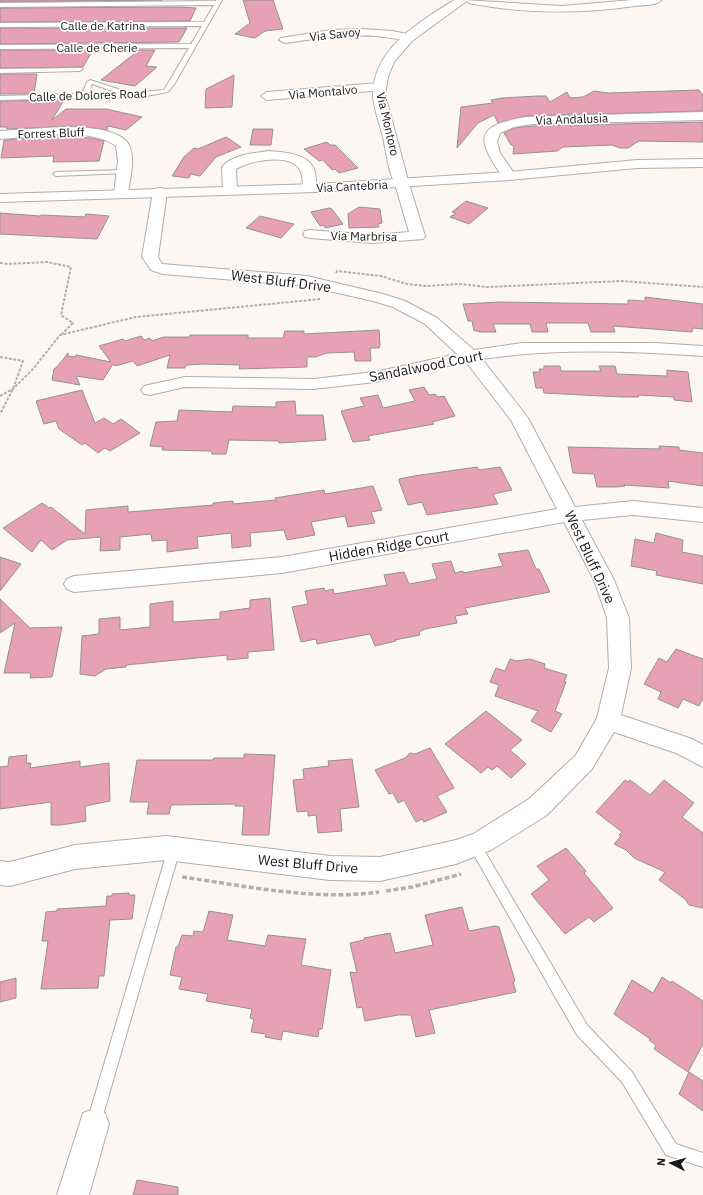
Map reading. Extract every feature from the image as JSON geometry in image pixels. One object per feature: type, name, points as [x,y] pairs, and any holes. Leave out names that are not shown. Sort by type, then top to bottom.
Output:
[{"type":"main road","name":"Via Montoro","points":[[402,184],[379,94],[379,87],[387,61],[396,48],[408,37],[462,0]]},
{"type":"main road","name":"Via Cantebria","points":[[0,198],[402,184],[637,164],[703,163]]},
{"type":"street","points":[[469,0],[497,6],[537,10],[606,6],[656,0]]},
{"type":"street","name":"Via Savoy","points":[[285,40],[360,31],[389,33],[408,37]]},
{"type":"street","name":"Via Montalvo","points":[[266,96],[379,87]]},
{"type":"street","name":"Via Andalusia","points":[[509,176],[492,150],[490,142],[491,135],[503,126],[511,123],[532,120],[703,116]]},
{"type":"street","name":"Forrest Bluff","points":[[0,135],[78,131],[111,136],[122,144],[124,148],[124,172],[120,193]]},
{"type":"street","points":[[230,190],[229,167],[238,160],[253,157],[273,156],[290,157],[307,168],[310,188]]},
{"type":"street","name":"Via Montoro","points":[[402,184],[418,236]]},
{"type":"street","name":"West Bluff Drive","points":[[0,874],[10,874],[75,857],[166,848],[330,868],[380,869],[456,852],[482,842],[538,807],[584,762],[608,720],[620,668],[618,618],[604,580],[520,418],[470,356],[431,321],[399,304],[354,291],[307,281],[163,269],[156,267],[150,257],[160,192]]},
{"type":"street","name":"Via Marbrisa","points":[[310,234],[373,239],[418,236]]},
{"type":"street","name":"Sandalwood Court","points":[[150,390],[185,382],[321,383],[375,377],[470,356],[522,348],[655,348],[703,351]]},
{"type":"street","name":"Hidden Ridge Court","points":[[74,584],[282,565],[570,514],[633,508],[703,515]]},
{"type":"street","points":[[608,720],[684,746],[703,757]]},
{"type":"street","points":[[73,1195],[94,1124]]},
{"type":"lane","points":[[0,5],[218,2]]},
{"type":"lane","name":"Calle de Dolores Road","points":[[0,98],[132,95],[166,91],[218,2]]},
{"type":"lane","name":"Calle de Katrina","points":[[0,25],[205,24]]},
{"type":"lane","name":"Calle de Cherie","points":[[0,47],[193,46]]},
{"type":"lane","points":[[0,71],[80,68]]},
{"type":"lane","points":[[84,96],[90,82],[132,95]]},
{"type":"lane","points":[[56,174],[124,172]]},
{"type":"lane","points":[[474,844],[582,1030],[627,1077],[671,1150],[703,1160]]},
{"type":"lane","points":[[94,1124],[174,849]]},
{"type":"path","points":[[0,263],[5,265],[58,262],[71,267],[67,280],[61,315],[73,322],[60,335],[33,369],[13,389],[0,396]]},
{"type":"path","points":[[60,335],[136,318],[197,310],[283,304],[326,299],[337,271],[381,276],[407,284],[426,286],[459,284],[487,288],[622,281],[703,287]]},
{"type":"path","points":[[0,357],[23,361],[13,389],[0,414]]},
{"type":"building","points":[[0,0],[162,0],[0,2]]},
{"type":"building","points":[[243,0],[273,0],[283,29],[265,31],[255,38],[235,34],[250,23]]},
{"type":"building","points":[[0,8],[196,8],[190,21],[0,22]]},
{"type":"building","points":[[0,28],[187,28],[179,42],[0,44]]},
{"type":"building","points":[[0,50],[93,50],[83,67],[0,68]]},
{"type":"building","points":[[139,50],[155,50],[146,66],[157,67],[135,86],[101,80]]},
{"type":"building","points":[[0,74],[37,74],[34,93],[37,94],[0,94]]},
{"type":"building","points":[[234,75],[232,107],[205,108],[206,89]]},
{"type":"building","points":[[699,90],[703,95],[703,111],[526,116],[498,123],[494,115],[478,123],[457,148],[461,107],[493,103],[491,100],[502,98],[546,96],[550,102],[567,92],[570,98],[583,97],[594,91],[608,93]]},
{"type":"building","points":[[64,100],[52,120],[66,109],[106,109],[142,117],[126,130],[108,126],[107,130],[78,126],[7,129],[7,127],[0,127],[0,101]]},
{"type":"building","points":[[703,122],[703,142],[639,141],[628,148],[620,148],[612,145],[563,147],[557,151],[513,154],[514,146],[511,145],[504,133],[514,128],[532,126]]},
{"type":"building","points":[[253,129],[273,129],[271,145],[250,145]]},
{"type":"building","points":[[60,136],[91,138],[104,141],[99,161],[53,162],[54,156],[1,158],[4,140]]},
{"type":"building","points":[[226,137],[241,147],[216,157],[200,176],[191,174],[189,178],[172,176],[184,157],[194,148],[198,149]]},
{"type":"building","points":[[327,142],[330,145],[335,145],[358,168],[339,173],[335,169],[332,170],[323,160],[319,161],[304,149]]},
{"type":"building","points":[[466,201],[488,208],[469,224],[450,217],[456,213],[452,212]]},
{"type":"building","points":[[359,207],[380,209],[382,223],[378,224],[379,227],[349,228],[348,214]]},
{"type":"building","points":[[329,208],[332,209],[343,224],[325,228],[324,225],[320,226],[311,212]]},
{"type":"building","points":[[0,213],[40,216],[85,217],[86,214],[109,216],[97,239],[0,234]]},
{"type":"building","points":[[260,216],[294,224],[281,238],[246,228]]},
{"type":"building","points":[[645,297],[703,304],[703,329],[693,328],[692,332],[613,326],[615,332],[591,332],[588,323],[546,323],[548,332],[532,332],[530,324],[493,324],[496,332],[479,332],[474,331],[472,321],[468,321],[463,304],[500,302],[628,304],[628,300],[645,301]]},
{"type":"building","points":[[379,330],[380,345],[379,348],[370,348],[371,361],[355,361],[354,352],[327,353],[315,357],[307,357],[307,367],[239,369],[240,365],[205,364],[186,365],[185,368],[167,368],[170,355],[137,366],[133,361],[115,366],[113,364],[103,380],[76,376],[80,385],[52,380],[54,369],[68,353],[68,356],[75,357],[76,355],[111,362],[99,346],[123,339],[125,341],[141,336],[144,340],[150,338],[152,341],[164,337],[189,337],[190,335],[248,335],[248,338],[283,338],[285,331],[304,331],[304,334]]},
{"type":"building","points":[[544,366],[560,366],[561,371],[601,371],[599,366],[615,366],[617,374],[667,376],[667,370],[688,372],[692,402],[674,400],[674,397],[638,395],[639,397],[621,397],[544,393],[543,388],[536,388],[533,372],[540,372],[539,369],[544,369]]},
{"type":"building","points":[[424,387],[429,395],[435,394],[438,397],[444,396],[455,416],[432,422],[434,424],[368,436],[370,440],[353,442],[341,411],[364,406],[360,398],[378,395],[383,408],[415,401],[409,390]]},
{"type":"building","points":[[82,390],[95,423],[104,418],[113,424],[121,419],[140,433],[110,451],[105,448],[98,453],[85,443],[82,445],[59,429],[56,421],[44,424],[36,401]]},
{"type":"building","points":[[295,401],[296,415],[323,415],[326,440],[279,443],[279,441],[229,440],[226,454],[212,454],[211,451],[162,450],[163,447],[150,446],[156,422],[177,421],[179,410],[232,412],[233,406],[276,407],[276,402]]},
{"type":"building","points":[[659,446],[679,447],[679,450],[703,453],[703,486],[668,481],[669,488],[624,485],[625,486],[597,487],[594,474],[573,473],[568,447],[660,449]]},
{"type":"building","points":[[477,467],[479,470],[500,467],[512,490],[493,494],[498,504],[427,515],[422,502],[408,505],[399,481],[399,479],[414,476]]},
{"type":"building","points":[[373,486],[382,510],[371,512],[375,523],[348,527],[345,516],[311,522],[315,535],[287,540],[284,530],[250,533],[251,546],[232,548],[231,533],[197,537],[198,548],[167,552],[167,540],[152,541],[151,534],[120,537],[120,550],[100,551],[101,537],[67,540],[52,550],[41,540],[32,552],[3,528],[42,503],[49,508],[51,507],[85,534],[86,510],[128,506],[128,512],[213,505],[213,503],[233,501],[233,504],[276,500],[275,498],[324,490],[325,494]]},
{"type":"building","points":[[656,533],[683,540],[682,552],[703,556],[703,584],[656,575],[657,571],[631,566],[635,539],[654,543]]},
{"type":"building","points":[[528,550],[536,569],[539,569],[550,592],[465,608],[468,614],[455,616],[457,623],[425,629],[419,632],[420,635],[375,646],[370,634],[317,644],[316,639],[301,642],[292,607],[308,604],[305,591],[324,588],[325,591],[333,589],[334,594],[387,585],[384,575],[404,572],[409,584],[437,579],[432,564],[451,561],[455,573],[463,571],[463,573],[503,566],[498,554]]},
{"type":"building","points":[[0,557],[21,564],[0,591]]},
{"type":"building","points":[[270,598],[274,650],[248,652],[248,658],[227,660],[227,655],[126,665],[126,667],[106,669],[95,676],[80,674],[82,636],[99,634],[99,619],[120,617],[120,630],[150,627],[150,604],[173,601],[173,622],[220,619],[220,612],[250,608],[250,600]]},
{"type":"building","points":[[0,599],[30,628],[62,627],[52,677],[30,678],[31,673],[4,673],[15,623],[0,633]]},
{"type":"building","points":[[676,649],[703,659],[703,698],[699,706],[683,699],[678,708],[658,699],[661,692],[644,684],[659,658],[667,662]]},
{"type":"building","points":[[510,659],[516,661],[530,659],[545,664],[544,668],[567,675],[564,682],[566,682],[555,711],[562,714],[551,732],[531,721],[538,711],[495,696],[499,685],[490,682],[496,668],[505,671]]},
{"type":"building","points":[[486,711],[522,740],[510,750],[526,764],[511,778],[497,766],[492,770],[488,767],[481,773],[445,744]]},
{"type":"building","points":[[430,748],[454,788],[437,796],[447,812],[424,822],[422,819],[416,822],[404,800],[398,803],[393,793],[389,794],[375,770],[405,758],[410,753],[415,754]]},
{"type":"building","points":[[244,754],[275,755],[269,835],[242,835],[244,806],[235,806],[236,804],[171,805],[169,814],[147,814],[149,802],[130,802],[137,760],[213,760],[214,758],[244,758]]},
{"type":"building","points":[[27,755],[26,763],[31,763],[30,768],[80,761],[80,767],[109,763],[110,801],[85,806],[86,821],[61,825],[51,825],[51,802],[0,809],[0,767],[8,766],[9,757]]},
{"type":"building","points":[[352,759],[359,807],[340,809],[342,831],[318,833],[316,815],[308,816],[308,811],[297,812],[293,780],[304,779],[303,769],[329,766],[328,761]]},
{"type":"building","points":[[625,780],[628,782],[630,780],[650,795],[664,780],[694,803],[682,817],[703,833],[703,908],[689,905],[685,899],[659,880],[665,872],[634,858],[626,850],[614,844],[621,836],[619,835],[622,832],[596,812]]},
{"type":"building","points":[[566,848],[586,871],[584,873],[613,908],[594,922],[589,917],[565,934],[531,894],[549,880],[537,866]]},
{"type":"building","points":[[129,893],[129,895],[135,895],[132,919],[110,920],[104,976],[99,976],[98,988],[41,989],[48,941],[42,941],[46,912],[57,911],[57,909],[106,906],[107,896],[112,896],[112,894]]},
{"type":"building","points":[[462,907],[469,931],[495,926],[499,927],[515,981],[513,982],[516,992],[429,1010],[435,1033],[416,1037],[411,1015],[398,1015],[365,1021],[362,1007],[357,1008],[350,972],[357,973],[350,943],[364,940],[364,938],[390,933],[395,953],[433,945],[425,915]]},
{"type":"building","points":[[209,911],[233,915],[227,940],[265,946],[268,935],[306,939],[301,965],[331,970],[322,1029],[319,1029],[318,1037],[283,1031],[281,1040],[265,1037],[266,1034],[251,1032],[254,1019],[250,1018],[252,1009],[206,1001],[208,994],[179,989],[182,977],[170,975],[176,947],[178,947],[182,935],[193,936],[194,931],[203,932]]},
{"type":"building","points":[[662,977],[671,983],[672,981],[703,1001],[703,1044],[688,1072],[654,1049],[656,1045],[649,1040],[650,1039],[614,1014],[632,980],[653,993]]},
{"type":"building","points":[[16,978],[16,998],[0,1002],[0,982]]},
{"type":"building","points":[[689,1072],[703,1081],[703,1111],[679,1094]]},
{"type":"building","points":[[137,1180],[178,1187],[178,1195],[133,1195]]}]
